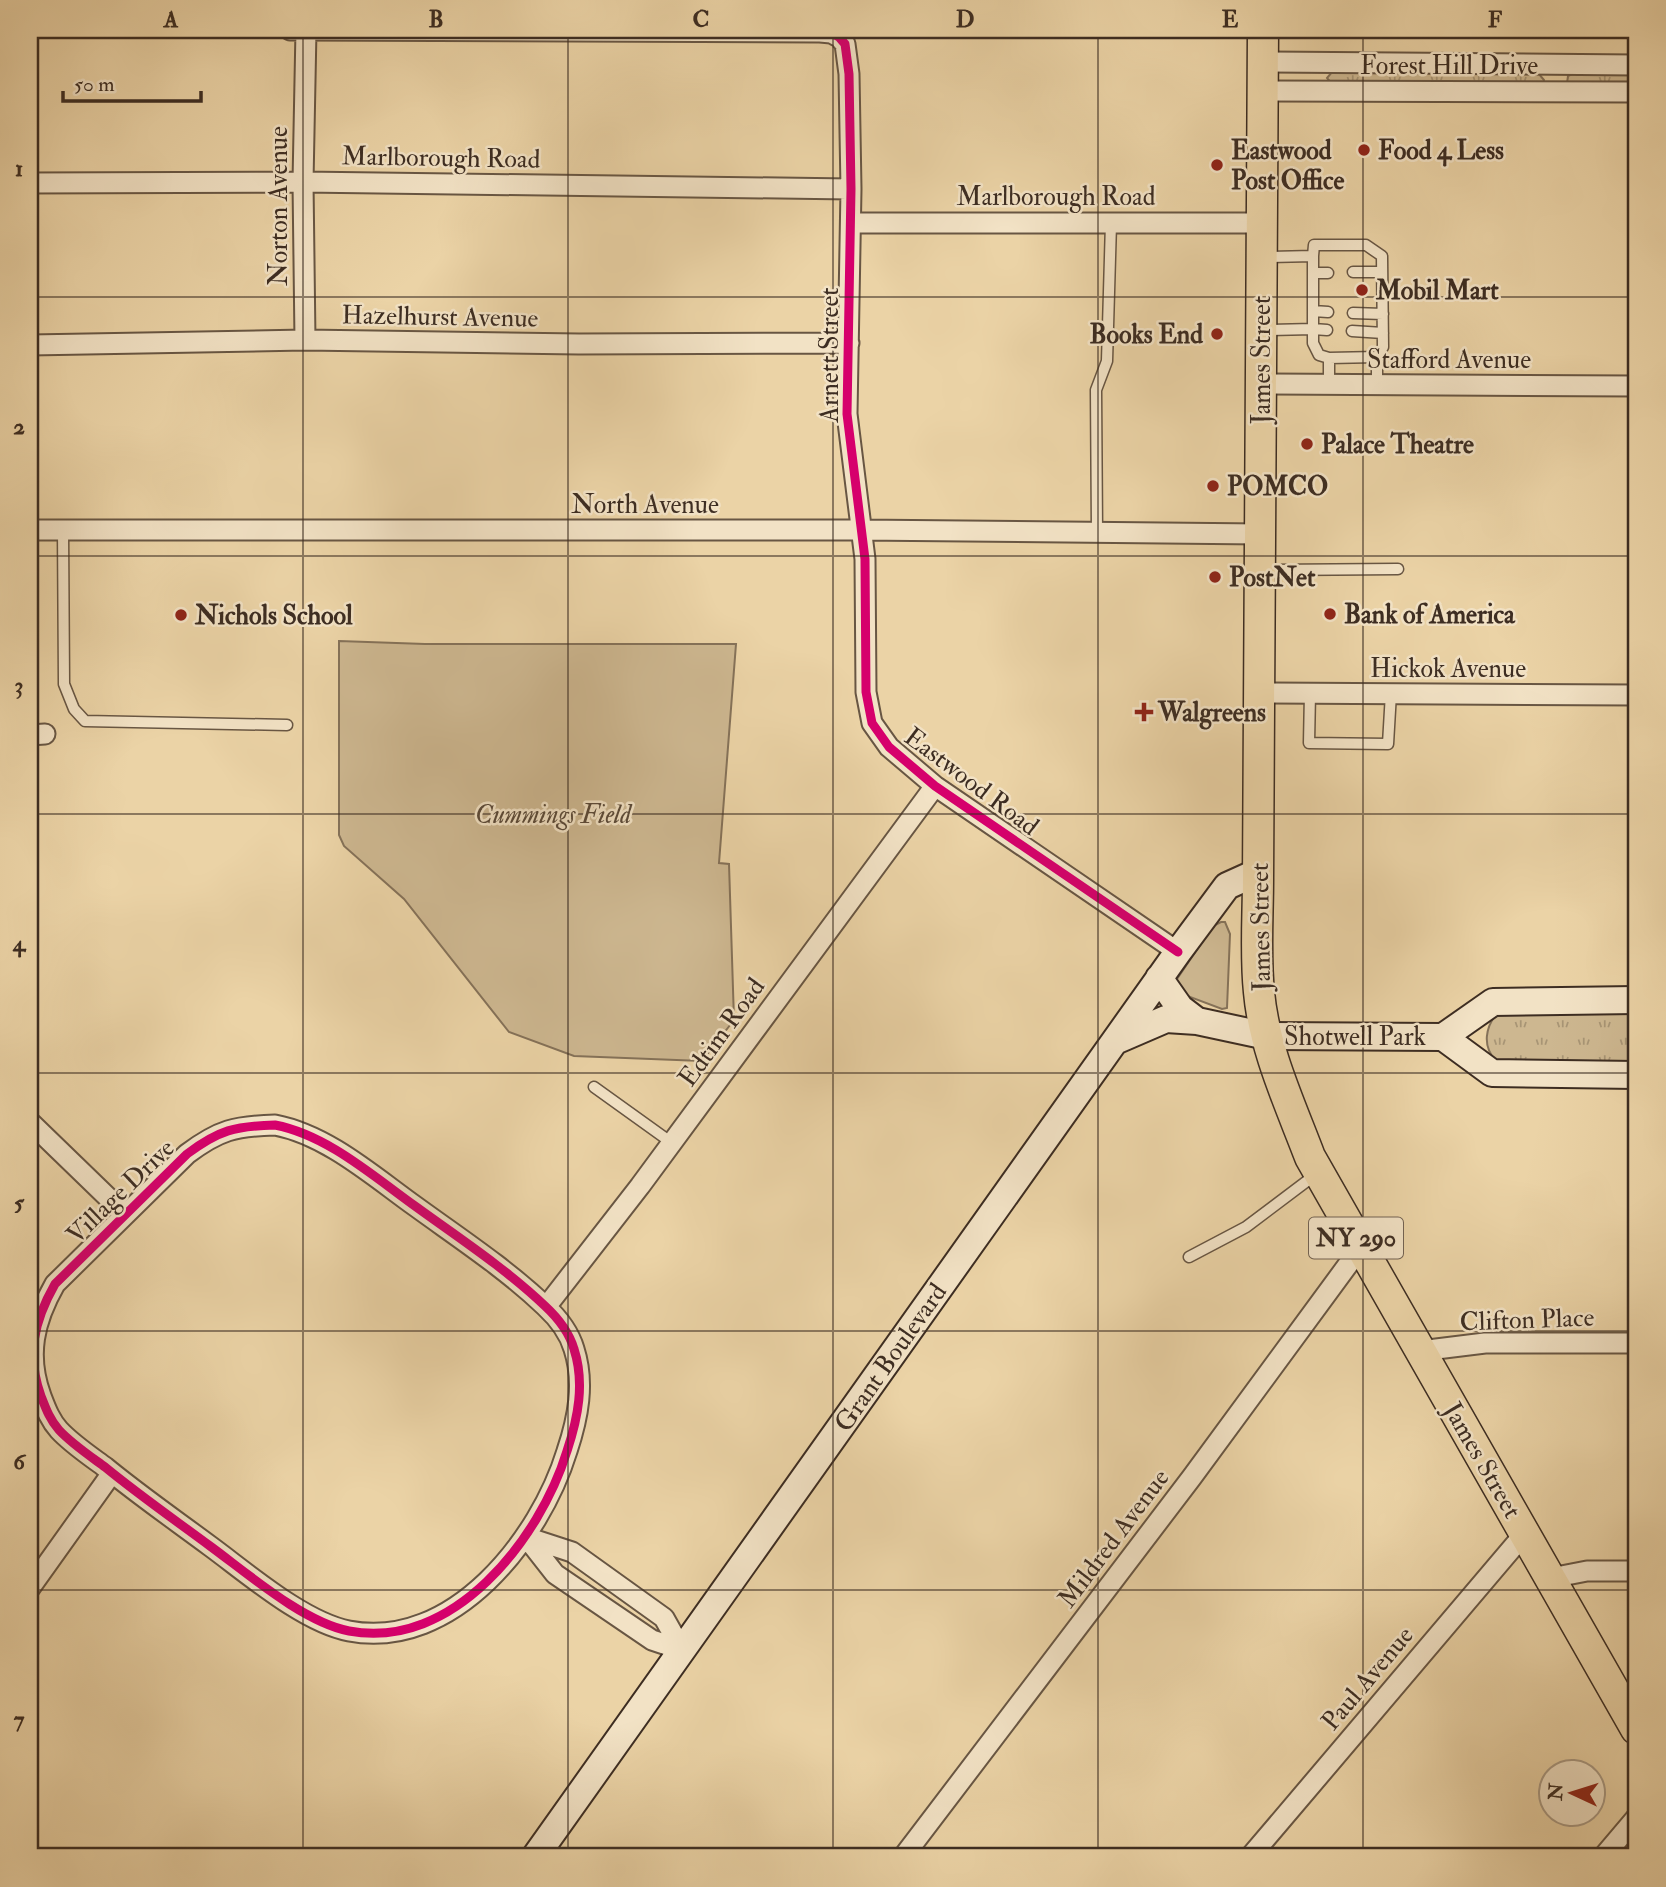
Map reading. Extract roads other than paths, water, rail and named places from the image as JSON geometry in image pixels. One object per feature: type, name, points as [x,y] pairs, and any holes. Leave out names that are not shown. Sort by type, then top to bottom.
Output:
[{"type":"main road","name":"James Street","points":[[1263,30],[1258,992],[1267,1036],[1310,1157],[1636,1729]]},
{"type":"street","points":[[290,30],[831,33],[845,44],[849,74],[851,190]]},
{"type":"street","name":"Norton Avenue","points":[[305,340],[303,181],[306,30]]},
{"type":"street","points":[[1315,63],[1315,91]]},
{"type":"street","name":"Forest Hill Drive","points":[[1263,77],[1315,63],[1636,65]]},
{"type":"street","points":[[1562,92],[1563,64]]},
{"type":"street","name":"Forest Hill Drive","points":[[1263,77],[1315,91],[1636,92]]},
{"type":"street","name":"Marlborough Road","points":[[30,183],[303,181],[851,190]]},
{"type":"street","name":"Arnett Street","points":[[851,190],[847,414],[860,530]]},
{"type":"street","name":"Marlborough Road","points":[[851,222],[1262,223]]},
{"type":"street","name":"Hazelhurst Avenue","points":[[30,345],[305,340],[579,344],[849,343]]},
{"type":"street","name":"Stafford Avenue","points":[[1261,384],[1636,386]]},
{"type":"street","name":"North Avenue","points":[[30,530],[860,530],[1261,534]]},
{"type":"street","name":"Eastwood Road","points":[[860,530],[865,559],[866,692],[872,723],[889,747],[935,786],[1178,952]]},
{"type":"street","name":"Hickok Avenue","points":[[1260,693],[1636,695]]},
{"type":"street","name":"Edtim Road","points":[[546,1307],[672,1143],[935,786]]},
{"type":"street","name":"Grant Boulevard","points":[[542,1855],[682,1650],[1159,978],[1227,886],[1258,872]]},
{"type":"street","points":[[1159,978],[1180,1007],[1197,1021]]},
{"type":"street","name":"Shotwell Park","points":[[1115,1041],[1166,1019],[1197,1021],[1267,1036],[1443,1037],[1493,1002],[1636,1000]]},
{"type":"street","name":"Shotwell Park","points":[[1443,1037],[1492,1073],[1636,1075]]},
{"type":"street","points":[[30,1122],[125,1214]]},
{"type":"street","name":"Village Drive","points":[[275,1125],[295,1129],[344,1156],[489,1259],[546,1307],[565,1328],[574,1347],[579,1368],[580,1394],[576,1423],[562,1470],[526,1537],[495,1575],[437,1618],[391,1633],[369,1634],[345,1630],[318,1620],[273,1592],[112,1473],[60,1431],[48,1416],[35,1379],[33,1354],[42,1307],[55,1284],[187,1154],[209,1138],[225,1131],[251,1126],[275,1125]]},
{"type":"street","name":"Mildred Avenue","points":[[902,1857],[1192,1477],[1361,1247]]},
{"type":"street","name":"Clifton Place","points":[[1420,1351],[1485,1343],[1636,1343]]},
{"type":"street","points":[[30,1588],[112,1473]]},
{"type":"street","name":"Paul Avenue","points":[[1250,1857],[1525,1533]]},
{"type":"street","points":[[526,1537],[572,1552],[664,1618],[682,1650]]},
{"type":"street","points":[[526,1537],[555,1574],[652,1640],[682,1650]]},
{"type":"street","points":[[1551,1578],[1587,1571],[1636,1571]]},
{"type":"street","points":[[1603,1857],[1636,1818]]},
{"type":"lane","points":[[1097,532],[1096,390],[1107,361],[1111,223]]},
{"type":"lane","points":[[1377,357],[1329,358],[1319,355],[1313,343],[1314,245],[1366,245],[1382,256],[1383,347],[1377,357],[1377,385]]},
{"type":"lane","points":[[1262,257],[1313,256]]},
{"type":"lane","points":[[1353,272],[1382,272]]},
{"type":"lane","points":[[1313,273],[1328,273]]},
{"type":"lane","points":[[1313,311],[1328,312]]},
{"type":"lane","points":[[1353,313],[1383,314]]},
{"type":"lane","points":[[1261,330],[1327,330]]},
{"type":"lane","points":[[1352,331],[1383,332]]},
{"type":"lane","points":[[1329,358],[1329,384]]},
{"type":"lane","points":[[63,530],[64,684],[74,709],[85,722],[287,725]]},
{"type":"lane","points":[[1261,570],[1398,569]]},
{"type":"lane","points":[[1310,693],[1309,743],[1348,744],[1388,744],[1391,694]]},
{"type":"lane","points":[[594,1087],[672,1143]]},
{"type":"lane","points":[[1189,1257],[1246,1227],[1319,1173]]},
{"type":"place","name":"Food 4 Less","points":[[1364,150]]},
{"type":"place","name":"Eastwood Post Office","points":[[1217,165]]},
{"type":"place","name":"Mobil Mart","points":[[1362,290]]},
{"type":"place","name":"Books End","points":[[1217,334]]},
{"type":"place","name":"Palace Theatre","points":[[1307,444]]},
{"type":"place","name":"POMCO","points":[[1213,486]]},
{"type":"place","name":"PostNet","points":[[1215,577]]},
{"type":"place","name":"Bank of America","points":[[1330,614]]},
{"type":"place","name":"Nichols School","points":[[181,615]]},
{"type":"place","name":"Walgreens","points":[[1144,712]]},
{"type":"park label","name":"Cummings Field","points":[[553,814]]}]
